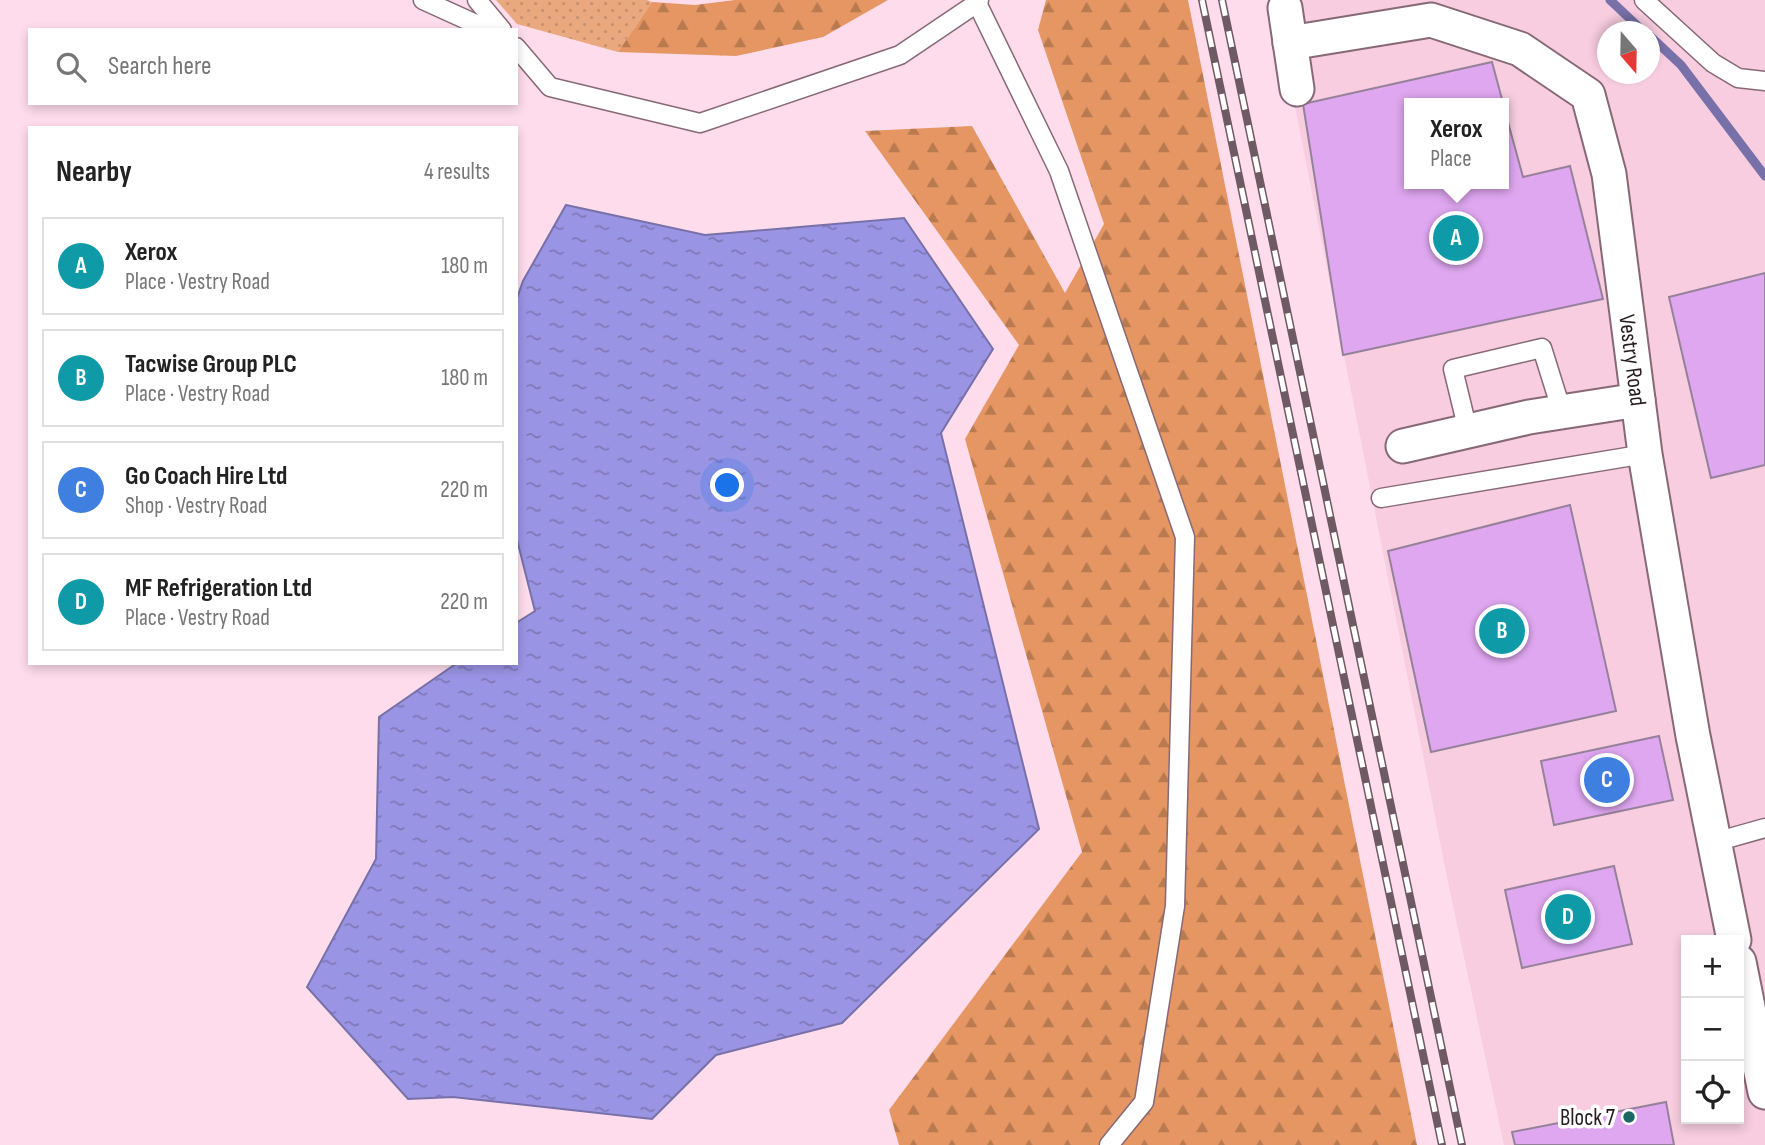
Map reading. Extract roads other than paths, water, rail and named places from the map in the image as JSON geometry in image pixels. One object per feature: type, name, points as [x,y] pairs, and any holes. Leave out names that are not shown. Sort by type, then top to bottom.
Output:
[{"type":"street","points":[[1285,8],[1297,89]]},
{"type":"street","name":"Vestry Road","points":[[1290,43],[1431,20],[1520,49],[1588,95],[1609,174],[1645,454],[1693,736],[1733,935]]},
{"type":"street","points":[[1402,446],[1529,417],[1638,400]]},
{"type":"street","points":[[1744,987],[1765,1092]]},
{"type":"lane","points":[[423,0],[485,28]]},
{"type":"lane","points":[[477,0],[500,28]]},
{"type":"lane","points":[[1644,0],[1713,64],[1738,78],[1765,81]]},
{"type":"lane","points":[[518,49],[550,87],[700,122],[900,55],[978,2],[1059,171],[1185,537],[1175,906],[1144,1102],[1109,1145]]},
{"type":"lane","points":[[1468,431],[1453,369],[1542,348],[1562,412]]},
{"type":"lane","points":[[1381,498],[1645,454]]},
{"type":"lane","points":[[1715,842],[1765,828]]},
{"type":"water","points":[[566,205],[705,235],[904,218],[993,349],[941,433],[1039,829],[842,1023],[716,1055],[652,1119],[453,1097],[408,1099],[307,987],[376,859],[379,717],[454,665],[518,665],[518,622],[535,611],[518,544],[518,295],[523,281]]},
{"type":"waterway","points":[[1610,0],[1632,21]]},
{"type":"waterway","points":[[1660,45],[1681,65],[1765,176]]},
{"type":"railway","points":[[1202,0],[1442,1145]]},
{"type":"railway","points":[[1222,0],[1462,1145]]},
{"type":"place","name":"Xerox","points":[[1456,238]]},
{"type":"place","name":"Tacwise Group PLC","points":[[1502,631]]},
{"type":"place","name":"Go Coach Hire Ltd","points":[[1607,780]]},
{"type":"place","name":"MF Refrigeration Ltd","points":[[1568,917]]},
{"type":"place","name":"Block 7","points":[[1629,1117]]}]
